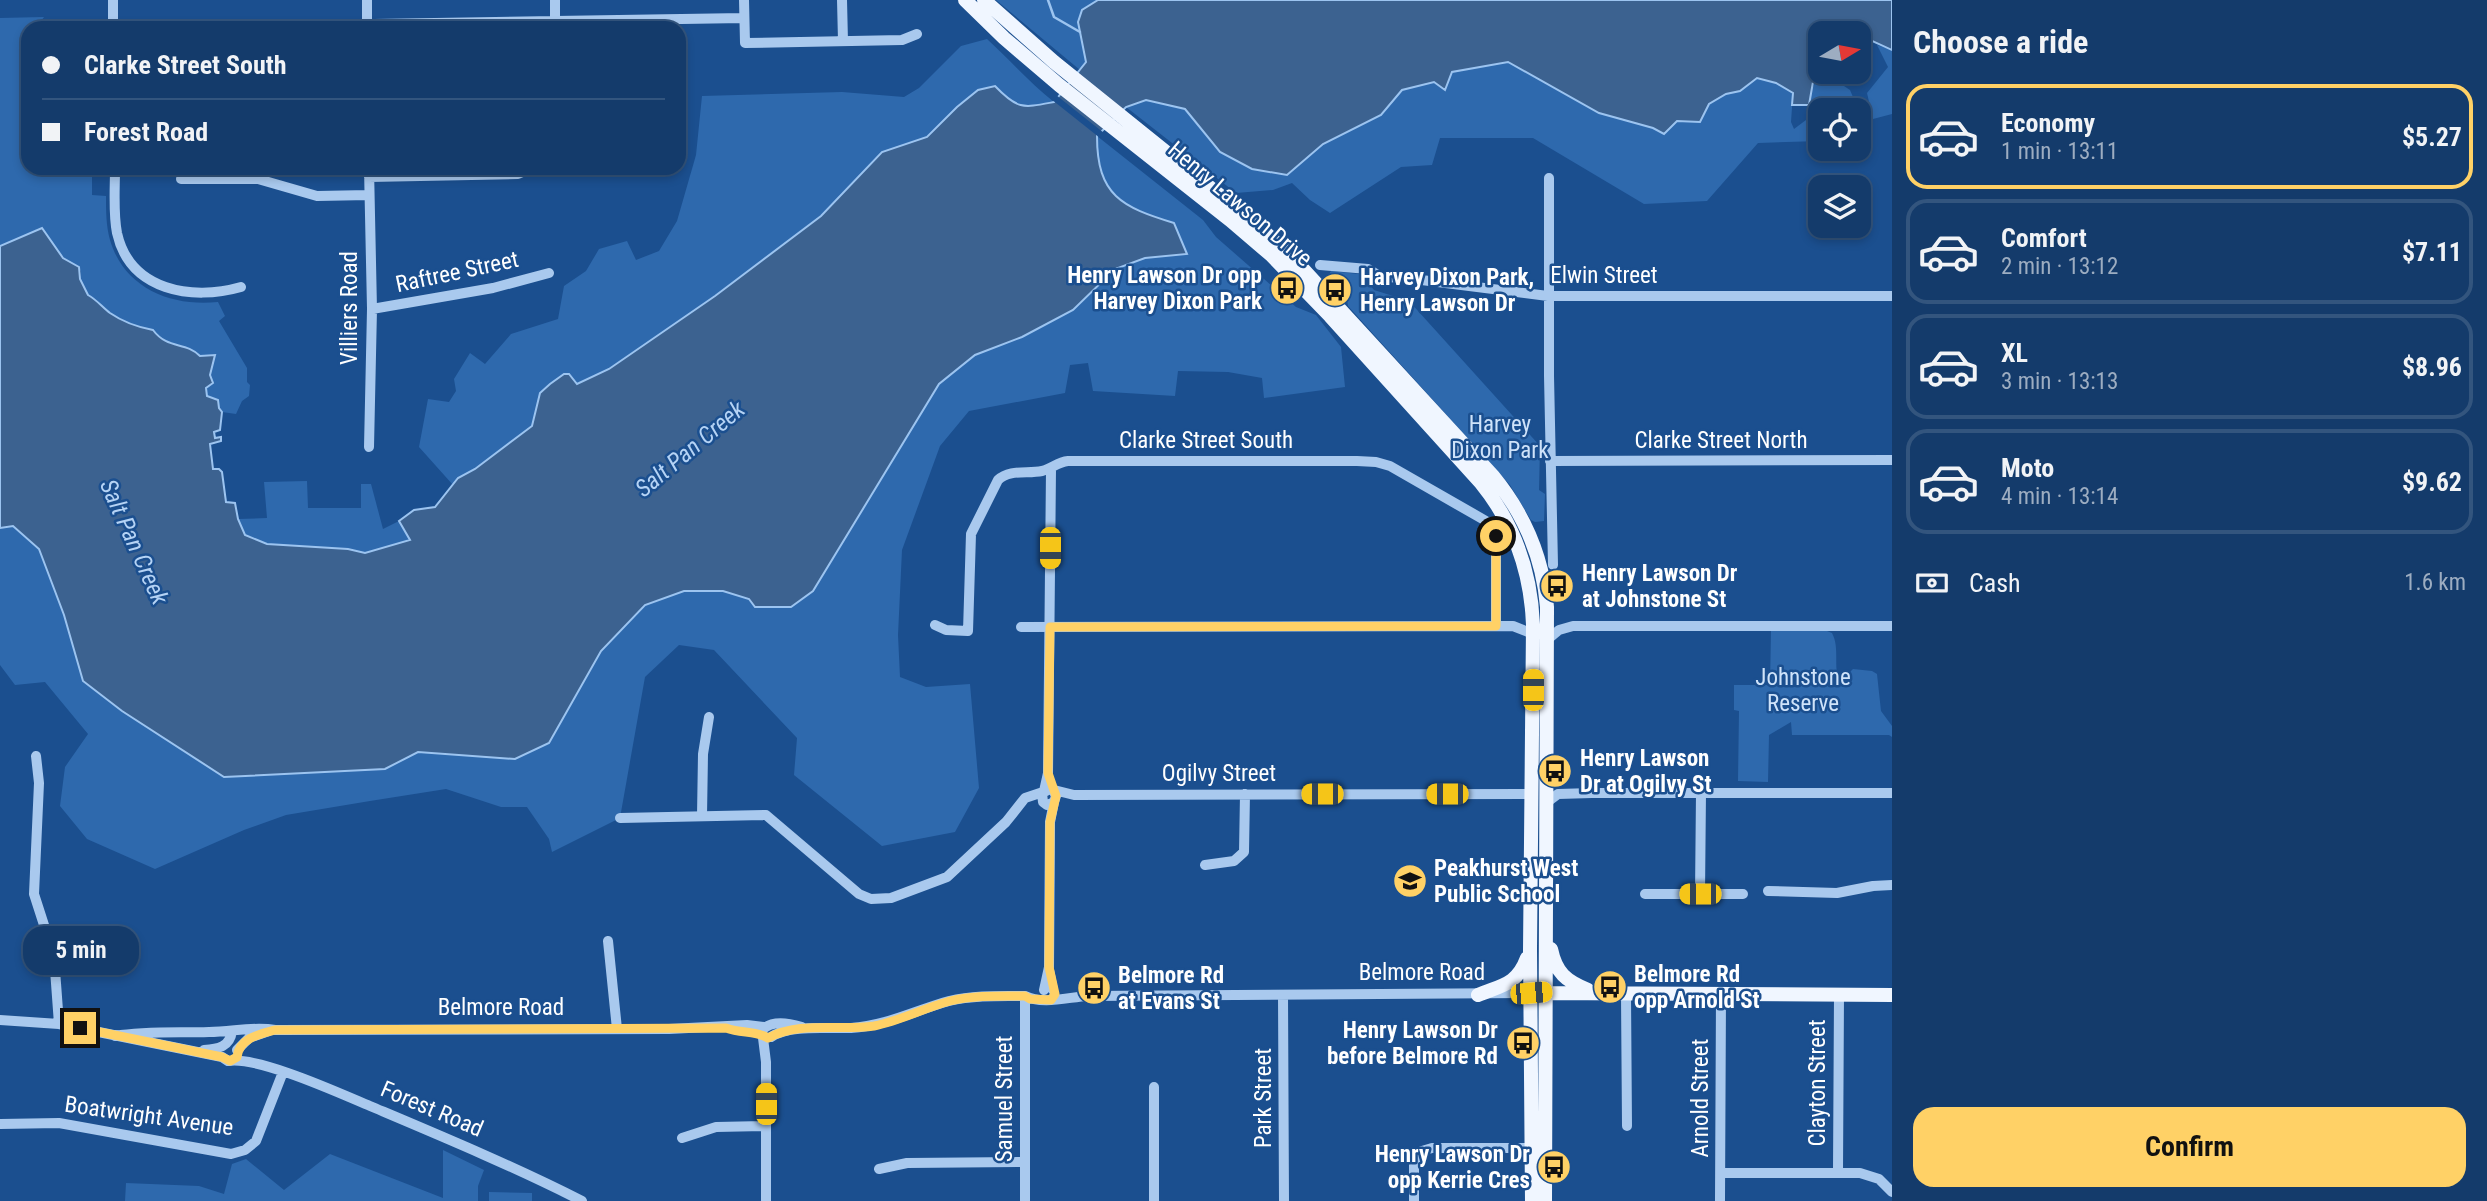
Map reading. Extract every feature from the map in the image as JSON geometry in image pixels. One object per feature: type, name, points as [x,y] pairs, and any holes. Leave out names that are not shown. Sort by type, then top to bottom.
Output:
[{"type":"main road","name":"Henry Lawson Drive","points":[[965,0],[1004,38],[1050,67],[1217,201],[1336,314],[1493,476],[1516,507],[1531,538],[1542,573],[1547,607],[1544,913],[1538,993],[1532,1201]]},
{"type":"main road","name":"Henry Lawson Drive","points":[[984,0],[1050,67]]},
{"type":"main road","name":"Henry Lawson Drive","points":[[1355,334],[1498,506],[1512,530],[1529,581],[1533,615],[1530,950],[1538,993],[1545,1201]]},
{"type":"main road","points":[[1544,913],[1554,964],[1560,975],[1570,982],[1603,995]]},
{"type":"main road","points":[[1478,995],[1504,986],[1518,977],[1530,950]]},
{"type":"main road","name":"Belmore Road","points":[[1538,993],[1889,994]]},
{"type":"street","points":[[113,0],[113,21]]},
{"type":"street","points":[[367,0],[367,21]]},
{"type":"street","points":[[555,0],[555,21],[744,18]]},
{"type":"street","points":[[744,0],[745,43],[902,40],[916,34]]},
{"type":"street","points":[[842,0],[843,41]]},
{"type":"street","points":[[115,175],[118,238],[132,264],[144,277],[178,292],[219,292],[241,287]]},
{"type":"street","name":"Villiers Road","points":[[369,175],[372,309],[369,447]]},
{"type":"street","points":[[1549,178],[1548,296],[1553,565]]},
{"type":"street","points":[[181,179],[258,179],[310,195],[369,195]]},
{"type":"street","name":"Elwin Street","points":[[1320,265],[1368,269],[1383,278],[1398,277],[1548,296],[1892,296]]},
{"type":"street","name":"Raftree Street","points":[[372,309],[493,288],[549,273]]},
{"type":"street","name":"Clarke Street North","points":[[1550,461],[1892,460]]},
{"type":"street","name":"Clarke Street South","points":[[935,625],[946,630],[968,631],[971,534],[998,480],[1009,474],[1051,469],[1057,463],[1068,461],[1357,461],[1384,464],[1494,527],[1496,626]]},
{"type":"street","points":[[1049,993],[1051,469]]},
{"type":"street","points":[[1021,627],[1513,626],[1533,615]]},
{"type":"street","points":[[1513,626],[1533,634]]},
{"type":"street","points":[[1547,640],[1559,629],[1573,626],[1892,626]]},
{"type":"street","points":[[702,816],[703,754],[709,717]]},
{"type":"street","points":[[36,756],[39,783],[34,894],[39,917],[54,956],[59,1024]]},
{"type":"street","points":[[1700,792],[1700,894]]},
{"type":"street","name":"Ogilvy Street","points":[[620,818],[766,815],[865,898],[877,900],[914,891],[947,877],[1016,810],[1049,797],[1074,794],[1532,793]]},
{"type":"street","points":[[1546,803],[1558,794],[1892,793]]},
{"type":"street","points":[[1205,865],[1234,861],[1244,852],[1245,794]]},
{"type":"street","points":[[1768,891],[1837,893],[1892,885]]},
{"type":"street","points":[[1645,894],[1743,894]]},
{"type":"street","points":[[608,941],[617,1029]]},
{"type":"street","name":"Belmore Road","points":[[115,1036],[134,1033],[232,1031],[260,1027],[275,1030],[726,1028],[735,1031],[767,1032],[868,1026],[962,998],[1025,996],[1030,999],[1049,993],[1088,996],[1538,993]]},
{"type":"street","name":"Park Street","points":[[1283,995],[1284,1201]]},
{"type":"street","points":[[1626,995],[1627,1126]]},
{"type":"street","name":"Arnold Street","points":[[1720,1201],[1721,995]]},
{"type":"street","name":"Clayton Street","points":[[1838,1172],[1839,995]]},
{"type":"street","name":"Samuel Street","points":[[1025,996],[1025,1201]]},
{"type":"street","points":[[0,1020],[59,1024],[191,1051],[224,1049],[232,1031]]},
{"type":"street","name":"Belmore Road","points":[[237,1053],[248,1038],[275,1030]]},
{"type":"street","points":[[766,1201],[767,1032]]},
{"type":"street","name":"Forest Road","points":[[224,1049],[228,1061],[237,1053],[261,1065],[443,1136],[582,1201]]},
{"type":"street","name":"Boatwright Avenue","points":[[0,1124],[59,1123],[231,1154],[245,1150],[256,1141],[283,1072]]},
{"type":"street","points":[[1154,1087],[1154,1201]]},
{"type":"street","points":[[682,1138],[716,1127],[766,1126]]},
{"type":"street","points":[[1414,1201],[1416,1150],[1532,1148]]},
{"type":"street","points":[[879,1169],[907,1163],[1025,1162]]},
{"type":"street","points":[[1721,1172],[1867,1174],[1879,1179],[1892,1192]]},
{"type":"green space","points":[[996,0],[1098,0],[1082,10],[1086,62],[1080,70]]},
{"type":"green space","points":[[44,17],[41,21],[21,21],[21,175],[92,175],[92,195],[106,196],[110,240],[126,271],[152,291],[167,297],[200,303],[218,302],[225,316],[219,321],[247,368],[247,382],[250,385],[249,396],[242,401],[236,414],[222,412],[213,398],[207,397],[205,392],[212,364],[195,352],[160,339],[153,330],[125,322],[107,311],[88,295],[80,279],[81,271],[63,258],[42,228],[0,246],[0,18]]},
{"type":"green space","points":[[987,39],[1054,102],[1028,106],[1016,103],[995,86],[978,90],[927,137],[882,152],[821,216],[715,296],[609,369],[577,384],[569,374],[564,374],[550,384],[540,393],[532,426],[475,469],[458,478],[453,485],[419,447],[428,399],[449,402],[456,391],[454,379],[470,353],[485,364],[511,334],[558,319],[564,286],[586,271],[599,249],[627,241],[636,260],[659,251],[677,221],[696,155],[702,96],[842,92],[904,97],[919,88],[961,46]]},
{"type":"green space","points":[[1877,45],[1892,50],[1892,114],[1873,119],[1871,98],[1868,98],[1867,93],[1888,67]]},
{"type":"green space","points":[[1508,62],[1599,113],[1653,128],[1664,134],[1677,121],[1700,122],[1709,104],[1726,94],[1740,91],[1757,77],[1776,83],[1793,93],[1791,122],[1794,129],[1808,118],[1808,141],[1758,143],[1707,201],[1644,204],[1533,138],[1440,138],[1432,165],[1401,167],[1330,213],[1310,200],[1292,183],[1273,190],[1236,193],[1126,107],[1146,100],[1185,109],[1220,152],[1287,175],[1323,144],[1381,115],[1401,90],[1434,82],[1452,72]]},
{"type":"green space","points":[[1815,84],[1841,84],[1850,90],[1853,98],[1810,98]]},
{"type":"green space","points":[[1097,136],[1203,220],[1216,237],[1296,307],[1316,315],[1341,347],[1345,387],[1264,398],[1262,378],[1228,372],[1178,371],[1175,396],[1093,391],[1088,363],[1070,365],[1065,393],[969,411],[940,446],[902,550],[898,635],[900,677],[926,687],[970,684],[979,788],[955,832],[882,846],[794,775],[797,738],[714,650],[679,645],[645,677],[620,818],[552,852],[549,839],[527,807],[501,807],[446,789],[286,815],[244,830],[155,869],[87,839],[60,806],[65,767],[88,734],[45,682],[15,685],[0,665],[0,528],[13,526],[39,549],[64,615],[83,681],[122,711],[224,777],[385,769],[418,752],[515,759],[549,743],[601,651],[645,605],[684,591],[723,591],[749,599],[939,384],[975,355],[1022,337],[1073,310],[1115,269],[1145,258],[1186,254],[1174,223],[1126,204],[1107,186],[1098,156]]},
{"type":"green space","name":"Harvey Dixon Park","points":[[1331,271],[1368,275],[1369,284],[1374,290],[1409,301],[1540,446],[1539,490],[1545,494],[1544,521],[1531,520],[1510,485],[1348,306],[1344,293],[1327,278]]},
{"type":"green space","points":[[307,481],[308,508],[361,508],[361,484],[371,484],[383,529],[399,521],[410,540],[365,553],[348,549],[267,544],[245,535],[238,519],[267,518],[264,482]]},
{"type":"green space","name":"Johnstone Reserve","points":[[1771,631],[1832,633],[1836,646],[1837,674],[1842,687],[1849,685],[1850,672],[1853,669],[1877,674],[1881,711],[1892,726],[1892,737],[1792,735],[1791,722],[1769,735],[1768,782],[1738,781],[1739,711],[1734,710],[1734,685],[1770,685]]},
{"type":"green space","points":[[443,1150],[484,1170],[478,1186],[478,1201],[125,1201],[126,1183],[199,1186],[224,1194],[232,1164],[246,1159],[284,1190],[330,1154],[443,1198]]},
{"type":"green space","points":[[489,1192],[532,1193],[532,1201],[489,1201]]},
{"type":"water","name":"Salt Pan Creek","points":[[1098,0],[1892,0],[1892,50],[1871,40],[1871,21],[1808,21],[1808,84],[1813,84],[1808,105],[1792,105],[1793,93],[1776,83],[1757,78],[1740,91],[1726,94],[1709,104],[1700,122],[1677,121],[1664,134],[1653,128],[1599,113],[1508,62],[1452,72],[1445,90],[1434,82],[1402,90],[1381,115],[1323,144],[1287,175],[1252,169],[1220,152],[1185,109],[1146,100],[1126,107],[1097,136],[1102,173],[1116,196],[1127,204],[1174,223],[1187,254],[1145,258],[1115,269],[1073,310],[1022,337],[975,355],[939,384],[813,591],[791,607],[755,607],[749,599],[723,591],[684,591],[645,605],[601,651],[549,743],[515,759],[418,752],[385,769],[224,777],[122,711],[83,681],[64,615],[39,549],[13,526],[0,528],[0,246],[42,228],[63,258],[79,267],[80,279],[88,295],[110,313],[130,324],[153,330],[165,340],[188,348],[200,356],[215,355],[210,375],[213,383],[206,388],[207,396],[218,400],[222,412],[220,430],[214,432],[215,438],[221,437],[221,441],[210,444],[213,469],[222,472],[226,502],[235,503],[245,535],[267,544],[348,549],[365,553],[410,540],[399,521],[414,510],[435,507],[458,478],[475,469],[532,426],[540,393],[550,384],[564,374],[569,374],[577,384],[609,369],[715,296],[821,216],[882,152],[927,137],[978,90],[995,86],[1021,105],[1054,102],[1086,62],[1078,22],[1082,10]]},
{"type":"pier","points":[[1056,95],[1104,133],[1100,138],[1051,99]]},
{"type":"waterway","points":[[1048,0],[1054,17],[1080,32]]},
{"type":"place","name":"Henry Lawson Dr opp Harvey Dixon Park","points":[[1287,288]]},
{"type":"place","name":"Harvey Dixon Park, Henry Lawson Dr","points":[[1335,290]]},
{"type":"place","name":"Henry Lawson Dr at Johnstone St","points":[[1557,586]]},
{"type":"place","name":"Henry Lawson Dr at Ogilvy St","points":[[1555,771]]},
{"type":"place","name":"Peakhurst West Public School","points":[[1410,881]]},
{"type":"place","name":"Belmore Rd opp Arnold St","points":[[1610,987]]},
{"type":"place","name":"Belmore Rd at Evans St","points":[[1094,988]]},
{"type":"place","name":"Henry Lawson Dr before Belmore Rd","points":[[1523,1043]]},
{"type":"place","name":"Henry Lawson Dr opp Kerrie Cres","points":[[1554,1167]]},
{"type":"route","points":[[80,1028],[222,1057],[230,1061],[237,1057],[237,1050],[248,1038],[275,1030],[726,1028],[762,1032],[763,1036],[770,1038],[779,1033],[808,1028],[879,1025],[968,998],[1025,996],[1030,999],[1051,1000],[1055,994],[1049,967],[1050,822],[1056,794],[1048,773],[1050,627],[1496,626],[1496,536]]}]
